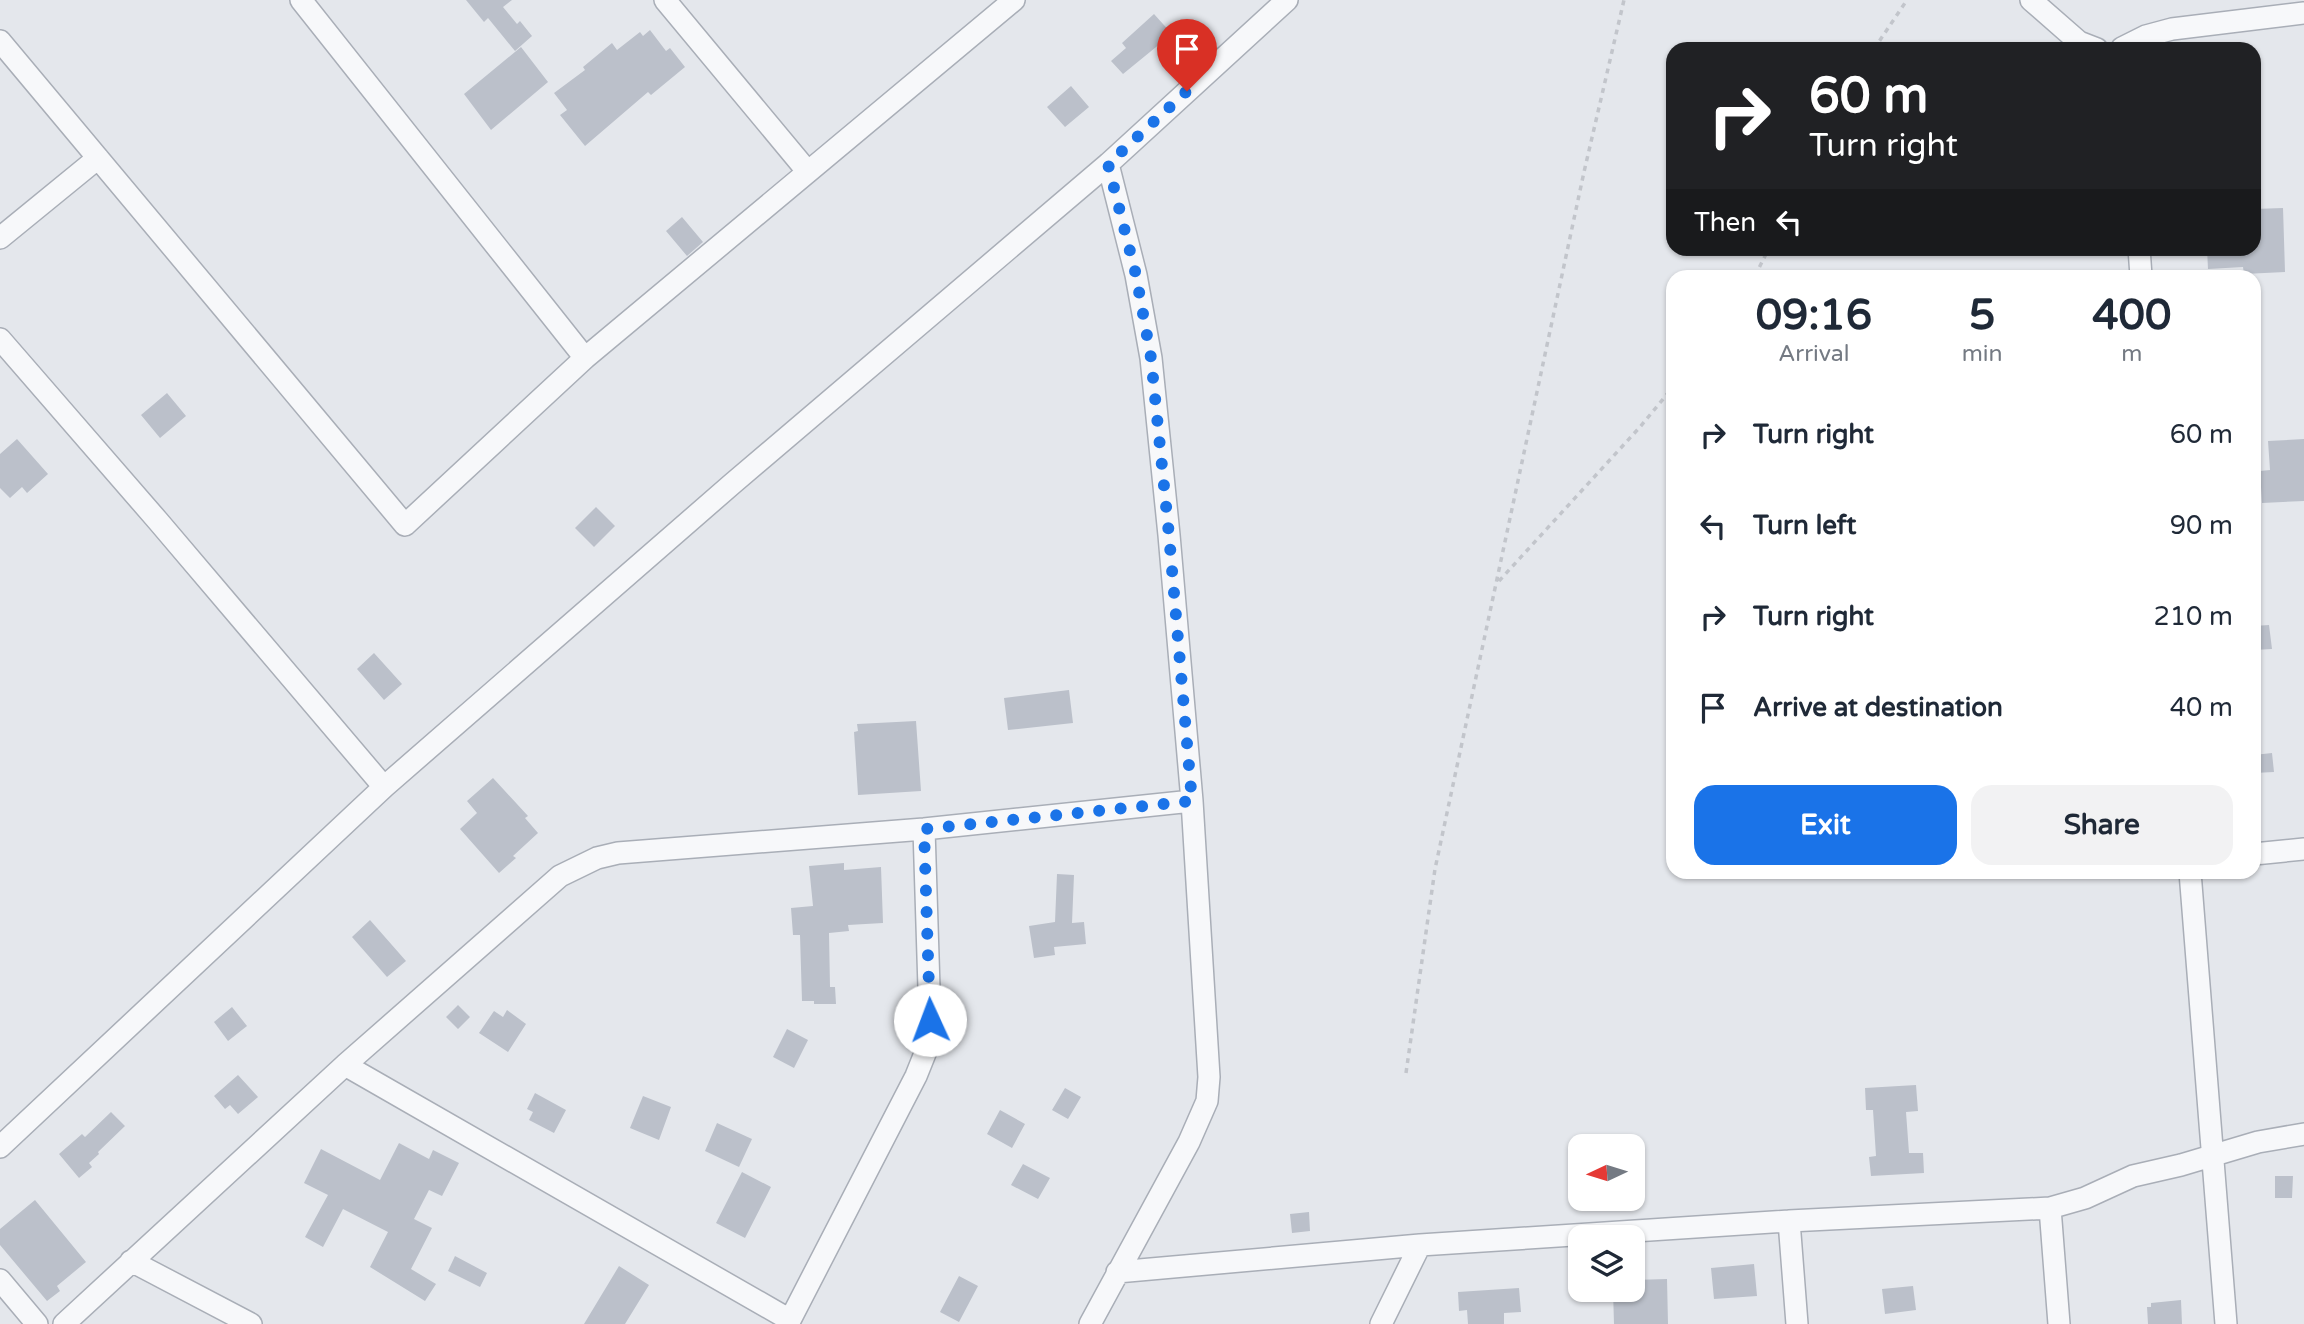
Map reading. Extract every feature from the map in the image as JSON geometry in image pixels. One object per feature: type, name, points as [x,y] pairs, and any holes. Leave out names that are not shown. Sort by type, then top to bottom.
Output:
[{"type":"street","points":[[301,0],[585,358]]},
{"type":"street","points":[[665,0],[808,172]]},
{"type":"street","points":[[0,41],[405,525],[585,358],[1014,0]]},
{"type":"street","points":[[0,1147],[384,787],[732,484],[1108,164],[1287,0]]},
{"type":"street","points":[[2031,0],[2079,42]]},
{"type":"street","points":[[2135,42],[2172,29],[2304,13]]},
{"type":"street","points":[[0,238],[98,158]]},
{"type":"street","points":[[1090,1324],[1189,1142],[1207,1101],[1209,1077],[1192,801],[1151,358],[1136,275],[1108,164]]},
{"type":"street","points":[[0,339],[384,787]]},
{"type":"street","points":[[64,1324],[345,1065],[560,876],[597,859],[618,853],[924,829],[1192,801]]},
{"type":"street","points":[[345,1065],[789,1322],[926,1052],[930,1020],[924,829]]},
{"type":"street","points":[[2261,853],[2304,849]]},
{"type":"street","points":[[2191,879],[2226,1324]]},
{"type":"street","points":[[1118,1272],[1420,1245],[1788,1221],[2050,1208],[2085,1198],[2133,1177],[2258,1142],[2304,1134]]},
{"type":"street","points":[[2050,1208],[2059,1324]]},
{"type":"street","points":[[1788,1221],[1797,1324]]},
{"type":"street","points":[[1381,1324],[1420,1245]]},
{"type":"street","points":[[131,1261],[251,1324]]},
{"type":"street","points":[[0,1280],[37,1324]]},
{"type":"path","points":[[1406,1073],[1435,869],[1584,172],[1625,0]]},
{"type":"path","points":[[1879,42],[1908,0]]},
{"type":"path","points":[[1498,583],[1666,395]]},
{"type":"building","points":[[466,0],[512,0],[503,7],[517,24],[520,21],[532,36],[515,51],[488,18],[484,22]]},
{"type":"building","points":[[1154,14],[1172,34],[1123,74],[1111,61],[1126,48],[1122,43]]},
{"type":"building","points":[[650,30],[666,51],[670,48],[685,67],[651,95],[648,92],[585,146],[560,115],[567,110],[554,93],[585,70],[583,67],[612,43],[617,50],[640,32],[643,36]]},
{"type":"building","points":[[521,47],[548,82],[491,130],[464,94]]},
{"type":"building","points":[[1071,86],[1089,107],[1065,127],[1047,107]]},
{"type":"building","points":[[2283,208],[2285,272],[2261,273],[2261,270],[2243,270],[2243,267],[2208,269],[2207,256],[2261,256],[2261,209]]},
{"type":"building","points":[[682,217],[703,242],[687,256],[666,231]]},
{"type":"building","points":[[167,393],[186,416],[160,438],[141,415]]},
{"type":"building","points":[[17,439],[48,474],[27,493],[22,487],[10,498],[0,488],[0,454]]},
{"type":"building","points":[[2304,439],[2304,501],[2262,503],[2261,471],[2270,470],[2268,441]]},
{"type":"building","points":[[596,507],[615,526],[594,547],[575,528]]},
{"type":"building","points":[[2269,625],[2272,649],[2261,650],[2261,626]]},
{"type":"building","points":[[374,653],[402,684],[384,700],[357,669]]},
{"type":"building","points":[[1069,690],[1073,723],[1008,730],[1004,698]]},
{"type":"building","points":[[916,721],[921,791],[858,795],[854,732],[858,731],[857,724]]},
{"type":"building","points":[[2272,753],[2274,772],[2261,773],[2261,754]]},
{"type":"building","points":[[493,778],[528,816],[525,818],[538,833],[499,873],[460,829],[477,813],[467,801]]},
{"type":"building","points":[[844,863],[844,870],[881,867],[883,923],[848,925],[849,931],[829,933],[830,987],[835,987],[836,1004],[802,1001],[800,935],[793,935],[791,908],[813,906],[809,866]]},
{"type":"building","points":[[1057,874],[1074,875],[1072,923],[1084,922],[1086,944],[1054,947],[1055,955],[1034,958],[1029,926],[1055,922]]},
{"type":"building","points":[[370,920],[406,961],[387,977],[352,937]]},
{"type":"building","points":[[458,1005],[470,1017],[458,1029],[446,1017]]},
{"type":"building","points":[[232,1007],[247,1026],[228,1041],[214,1022]]},
{"type":"building","points":[[507,1010],[526,1024],[508,1052],[479,1033],[494,1011],[503,1017]]},
{"type":"building","points":[[787,1029],[808,1040],[794,1068],[773,1057]]},
{"type":"building","points":[[238,1075],[258,1097],[238,1114],[230,1105],[225,1109],[214,1096]]},
{"type":"building","points":[[1916,1085],[1918,1111],[1906,1112],[1909,1153],[1923,1153],[1924,1173],[1871,1176],[1869,1157],[1876,1156],[1873,1110],[1866,1110],[1865,1088]]},
{"type":"building","points":[[1065,1088],[1081,1097],[1068,1119],[1052,1110]]},
{"type":"building","points":[[535,1093],[566,1110],[554,1133],[529,1120],[533,1112],[527,1109]]},
{"type":"building","points":[[643,1096],[671,1107],[659,1140],[630,1128]]},
{"type":"building","points":[[1000,1110],[1025,1124],[1012,1148],[987,1134]]},
{"type":"building","points":[[111,1112],[125,1126],[98,1152],[89,1163],[92,1167],[79,1178],[59,1154],[82,1134],[85,1137]]},
{"type":"building","points":[[717,1123],[752,1139],[739,1167],[705,1151]]},
{"type":"building","points":[[399,1143],[429,1159],[433,1150],[459,1163],[442,1196],[429,1190],[414,1219],[432,1228],[411,1269],[436,1284],[425,1301],[370,1267],[388,1232],[343,1209],[323,1247],[305,1237],[328,1195],[304,1183],[321,1149],[380,1180]]},
{"type":"building","points":[[1023,1164],[1050,1178],[1038,1199],[1011,1185]]},
{"type":"building","points":[[742,1172],[771,1187],[745,1238],[716,1223]]},
{"type":"building","points":[[2275,1176],[2293,1176],[2292,1198],[2275,1198]]},
{"type":"building","points":[[35,1200],[86,1262],[57,1286],[60,1291],[47,1301],[0,1245],[0,1229]]},
{"type":"building","points":[[1309,1212],[1310,1231],[1292,1233],[1290,1214]]},
{"type":"building","points":[[455,1256],[487,1273],[480,1287],[448,1271]]},
{"type":"building","points":[[1754,1264],[1757,1296],[1714,1299],[1711,1268]]},
{"type":"building","points":[[619,1266],[649,1285],[625,1324],[584,1324]]},
{"type":"building","points":[[959,1276],[978,1286],[959,1322],[940,1312]]},
{"type":"building","points":[[1667,1279],[1668,1324],[1614,1324],[1613,1302],[1645,1302],[1645,1280]]},
{"type":"building","points":[[1913,1286],[1916,1310],[1885,1314],[1882,1289]]},
{"type":"building","points":[[1519,1288],[1521,1312],[1504,1313],[1504,1324],[1468,1324],[1467,1310],[1459,1311],[1458,1292]]},
{"type":"building","points":[[2181,1300],[2182,1324],[2148,1324],[2147,1307],[2151,1307],[2151,1303]]},
{"type":"route","points":[[930,1020],[924,829],[1192,801],[1151,358],[1136,275],[1108,164],[1187,91]]}]
